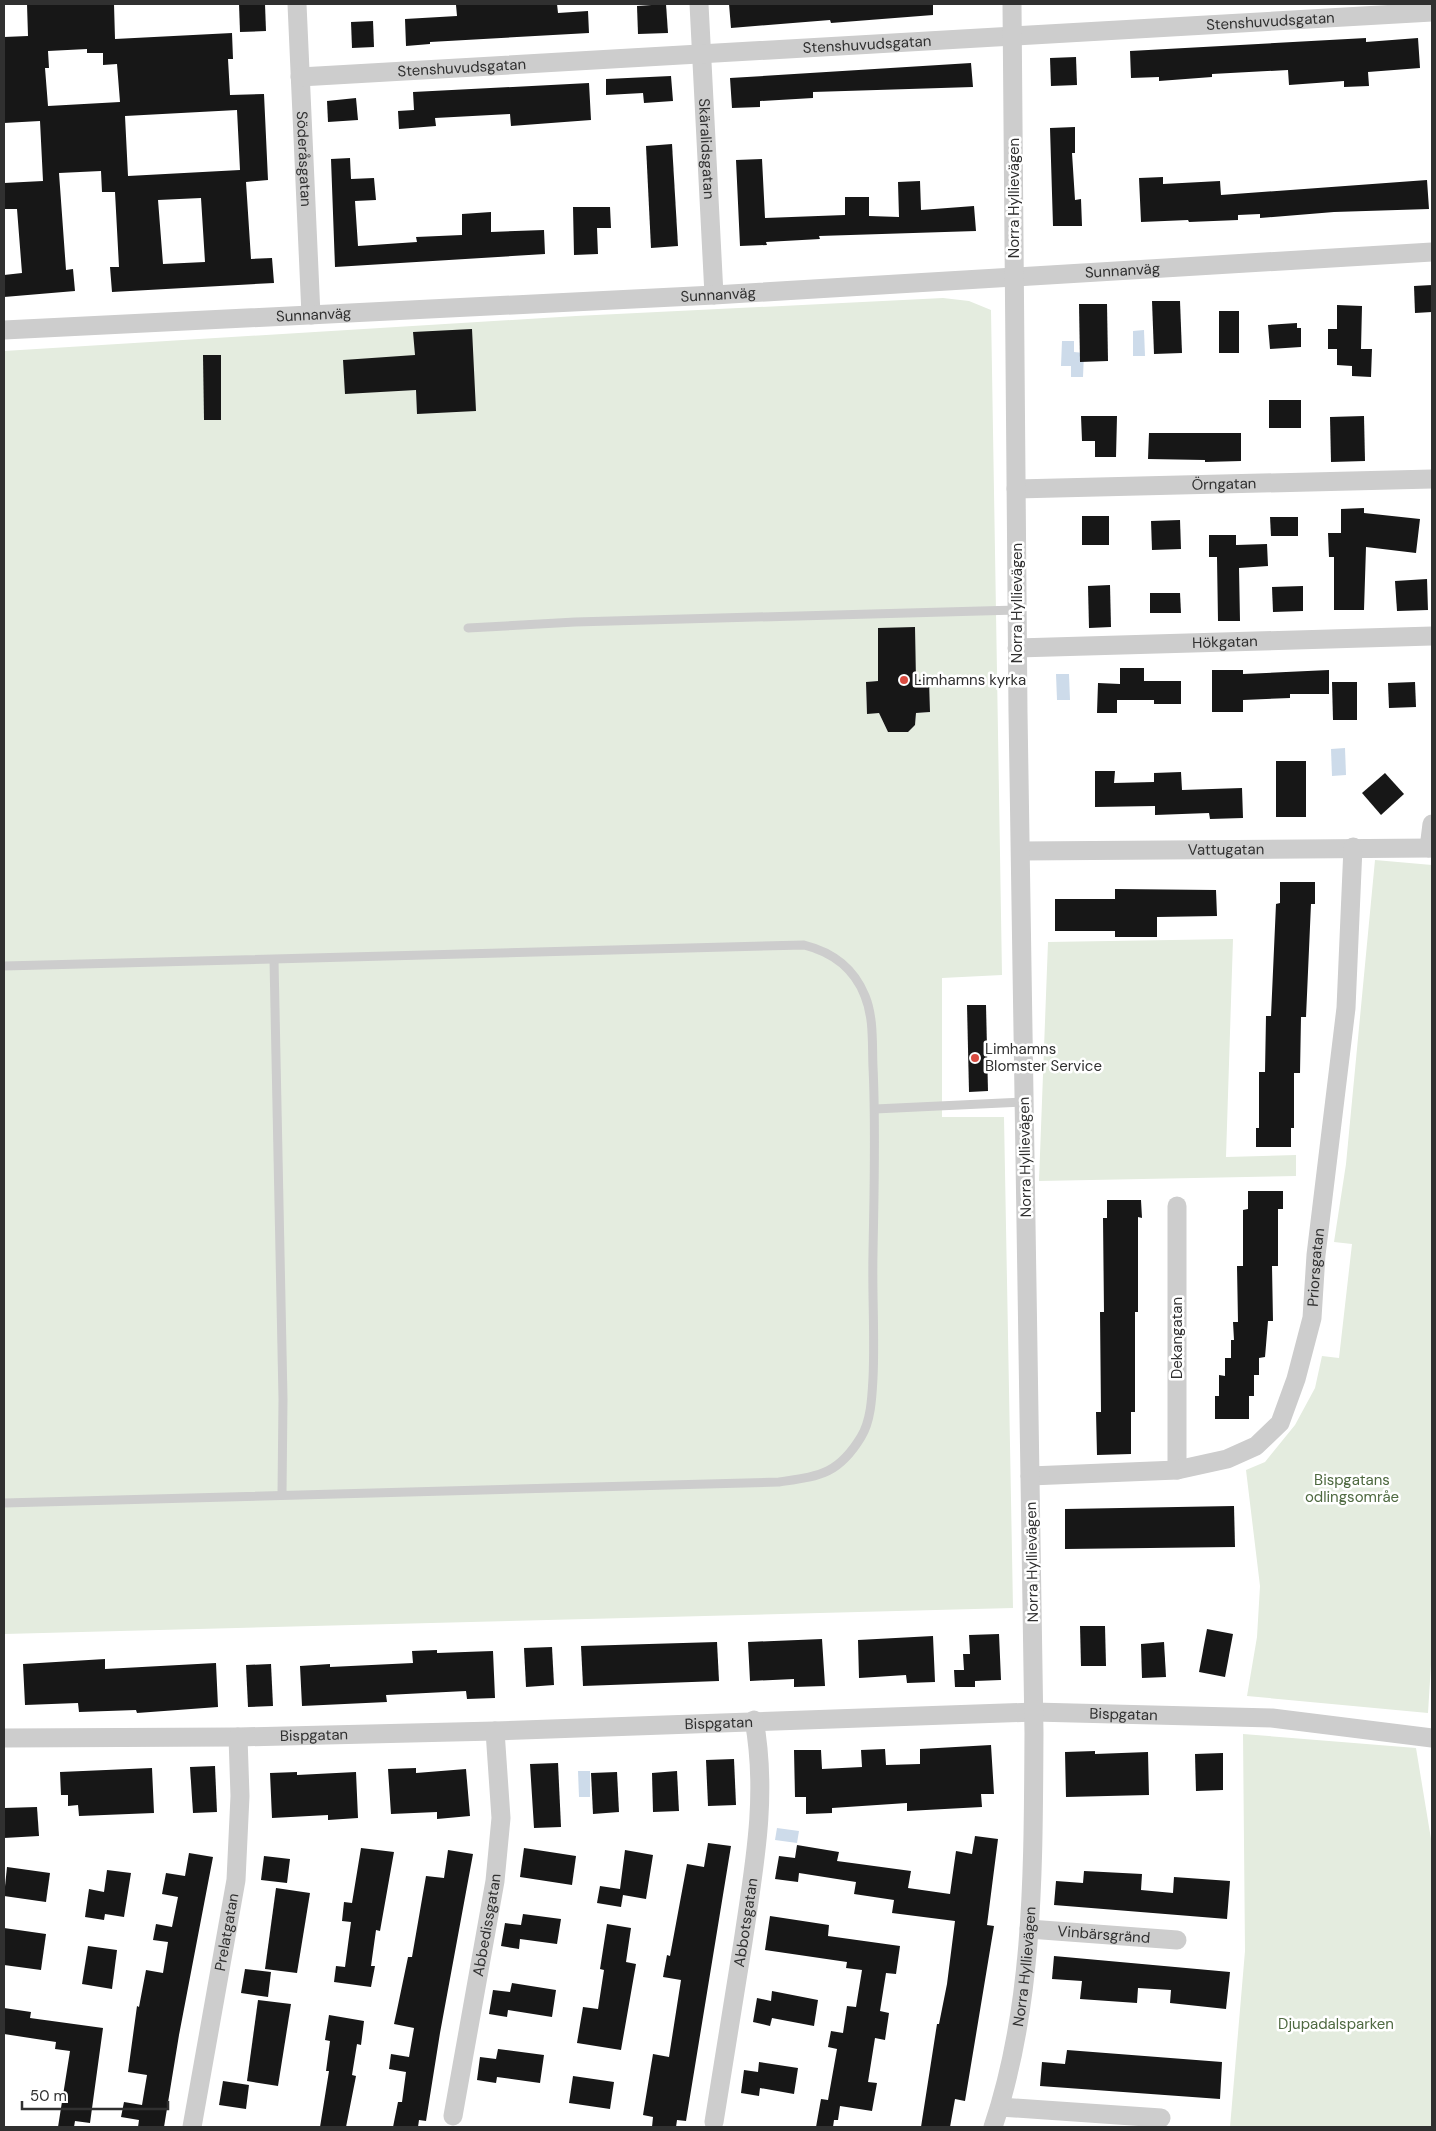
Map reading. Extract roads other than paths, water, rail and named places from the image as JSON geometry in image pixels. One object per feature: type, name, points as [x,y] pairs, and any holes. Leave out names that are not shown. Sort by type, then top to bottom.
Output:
[{"type":"street","name":"Söderåsgatan","points":[[297,4],[311,315]]},
{"type":"street","name":"Skäralidsgatan","points":[[699,4],[714,295]]},
{"type":"street","name":"Norra Hyllievägen","points":[[993,2127],[1000,2107],[1020,2013],[1029,1929],[1033,1858],[1034,1712],[1017,648],[1012,4]]},
{"type":"street","name":"Stenshuvudsgatan","points":[[300,77],[1013,35],[1340,11],[1432,12]]},
{"type":"street","name":"Sunnanväg","points":[[4,330],[714,295],[1432,252]]},
{"type":"street","name":"Örngatan","points":[[1016,489],[1432,479]]},
{"type":"street","name":"Hökgatan","points":[[1017,648],[1432,636]]},
{"type":"street","points":[[1431,848],[1432,824]]},
{"type":"street","name":"Vattugatan","points":[[1021,851],[1353,847],[1431,848]]},
{"type":"street","name":"Priorsgatan","points":[[1030,1476],[1177,1470],[1226,1459],[1256,1446],[1280,1423],[1296,1380],[1312,1318],[1316,1255],[1345,1018],[1353,847]]},
{"type":"street","name":"Dekangatan","points":[[1177,1206],[1177,1470]]},
{"type":"street","name":"Bispgatan","points":[[4,1738],[238,1737],[495,1731],[754,1720],[1034,1712],[1272,1718],[1432,1738]]},
{"type":"street","name":"Abbotsgatan","points":[[714,2122],[747,1912],[761,1803],[760,1754],[754,1720]]},
{"type":"street","name":"Abbedissgatan","points":[[453,2116],[496,1881],[501,1818],[495,1731]]},
{"type":"street","name":"Prelatgatan","points":[[192,2127],[236,1880],[240,1796],[238,1737]]},
{"type":"street","name":"Vinbärsgränd","points":[[1029,1929],[1177,1940]]},
{"type":"street","points":[[1000,2107],[1161,2118]]},
{"type":"lane","points":[[468,628],[575,622],[1017,610]]},
{"type":"lane","points":[[4,966],[804,944],[825,950],[842,963],[855,977],[865,996],[871,1020],[875,1109],[872,1275],[873,1378],[870,1413],[862,1436],[845,1459],[821,1475],[779,1482],[4,1503]]},
{"type":"lane","points":[[274,960],[283,1399],[282,1494]]},
{"type":"lane","points":[[875,1109],[1024,1102]]},
{"type":"water","points":[[1144,330],[1145,356],[1133,356],[1133,331]]},
{"type":"water","points":[[1062,341],[1074,341],[1074,352],[1084,353],[1083,377],[1071,377],[1071,366],[1061,366]]},
{"type":"water","points":[[1056,674],[1069,674],[1070,700],[1057,700]]},
{"type":"water","points":[[1345,748],[1346,775],[1332,776],[1331,749]]},
{"type":"water","points":[[578,1771],[590,1771],[590,1797],[579,1797]]},
{"type":"water","points":[[777,1828],[799,1831],[797,1843],[775,1840]]},
{"type":"place","name":"Limhamns kyrka","points":[[904,680]]},
{"type":"place","name":"Limhamns Blomster Service","points":[[975,1058]]},
{"type":"park label","name":"Bispgatans odlingsområe","points":[[1352,1488]]},
{"type":"park label","name":"Djupadalsparken","points":[[1336,2024]]}]
